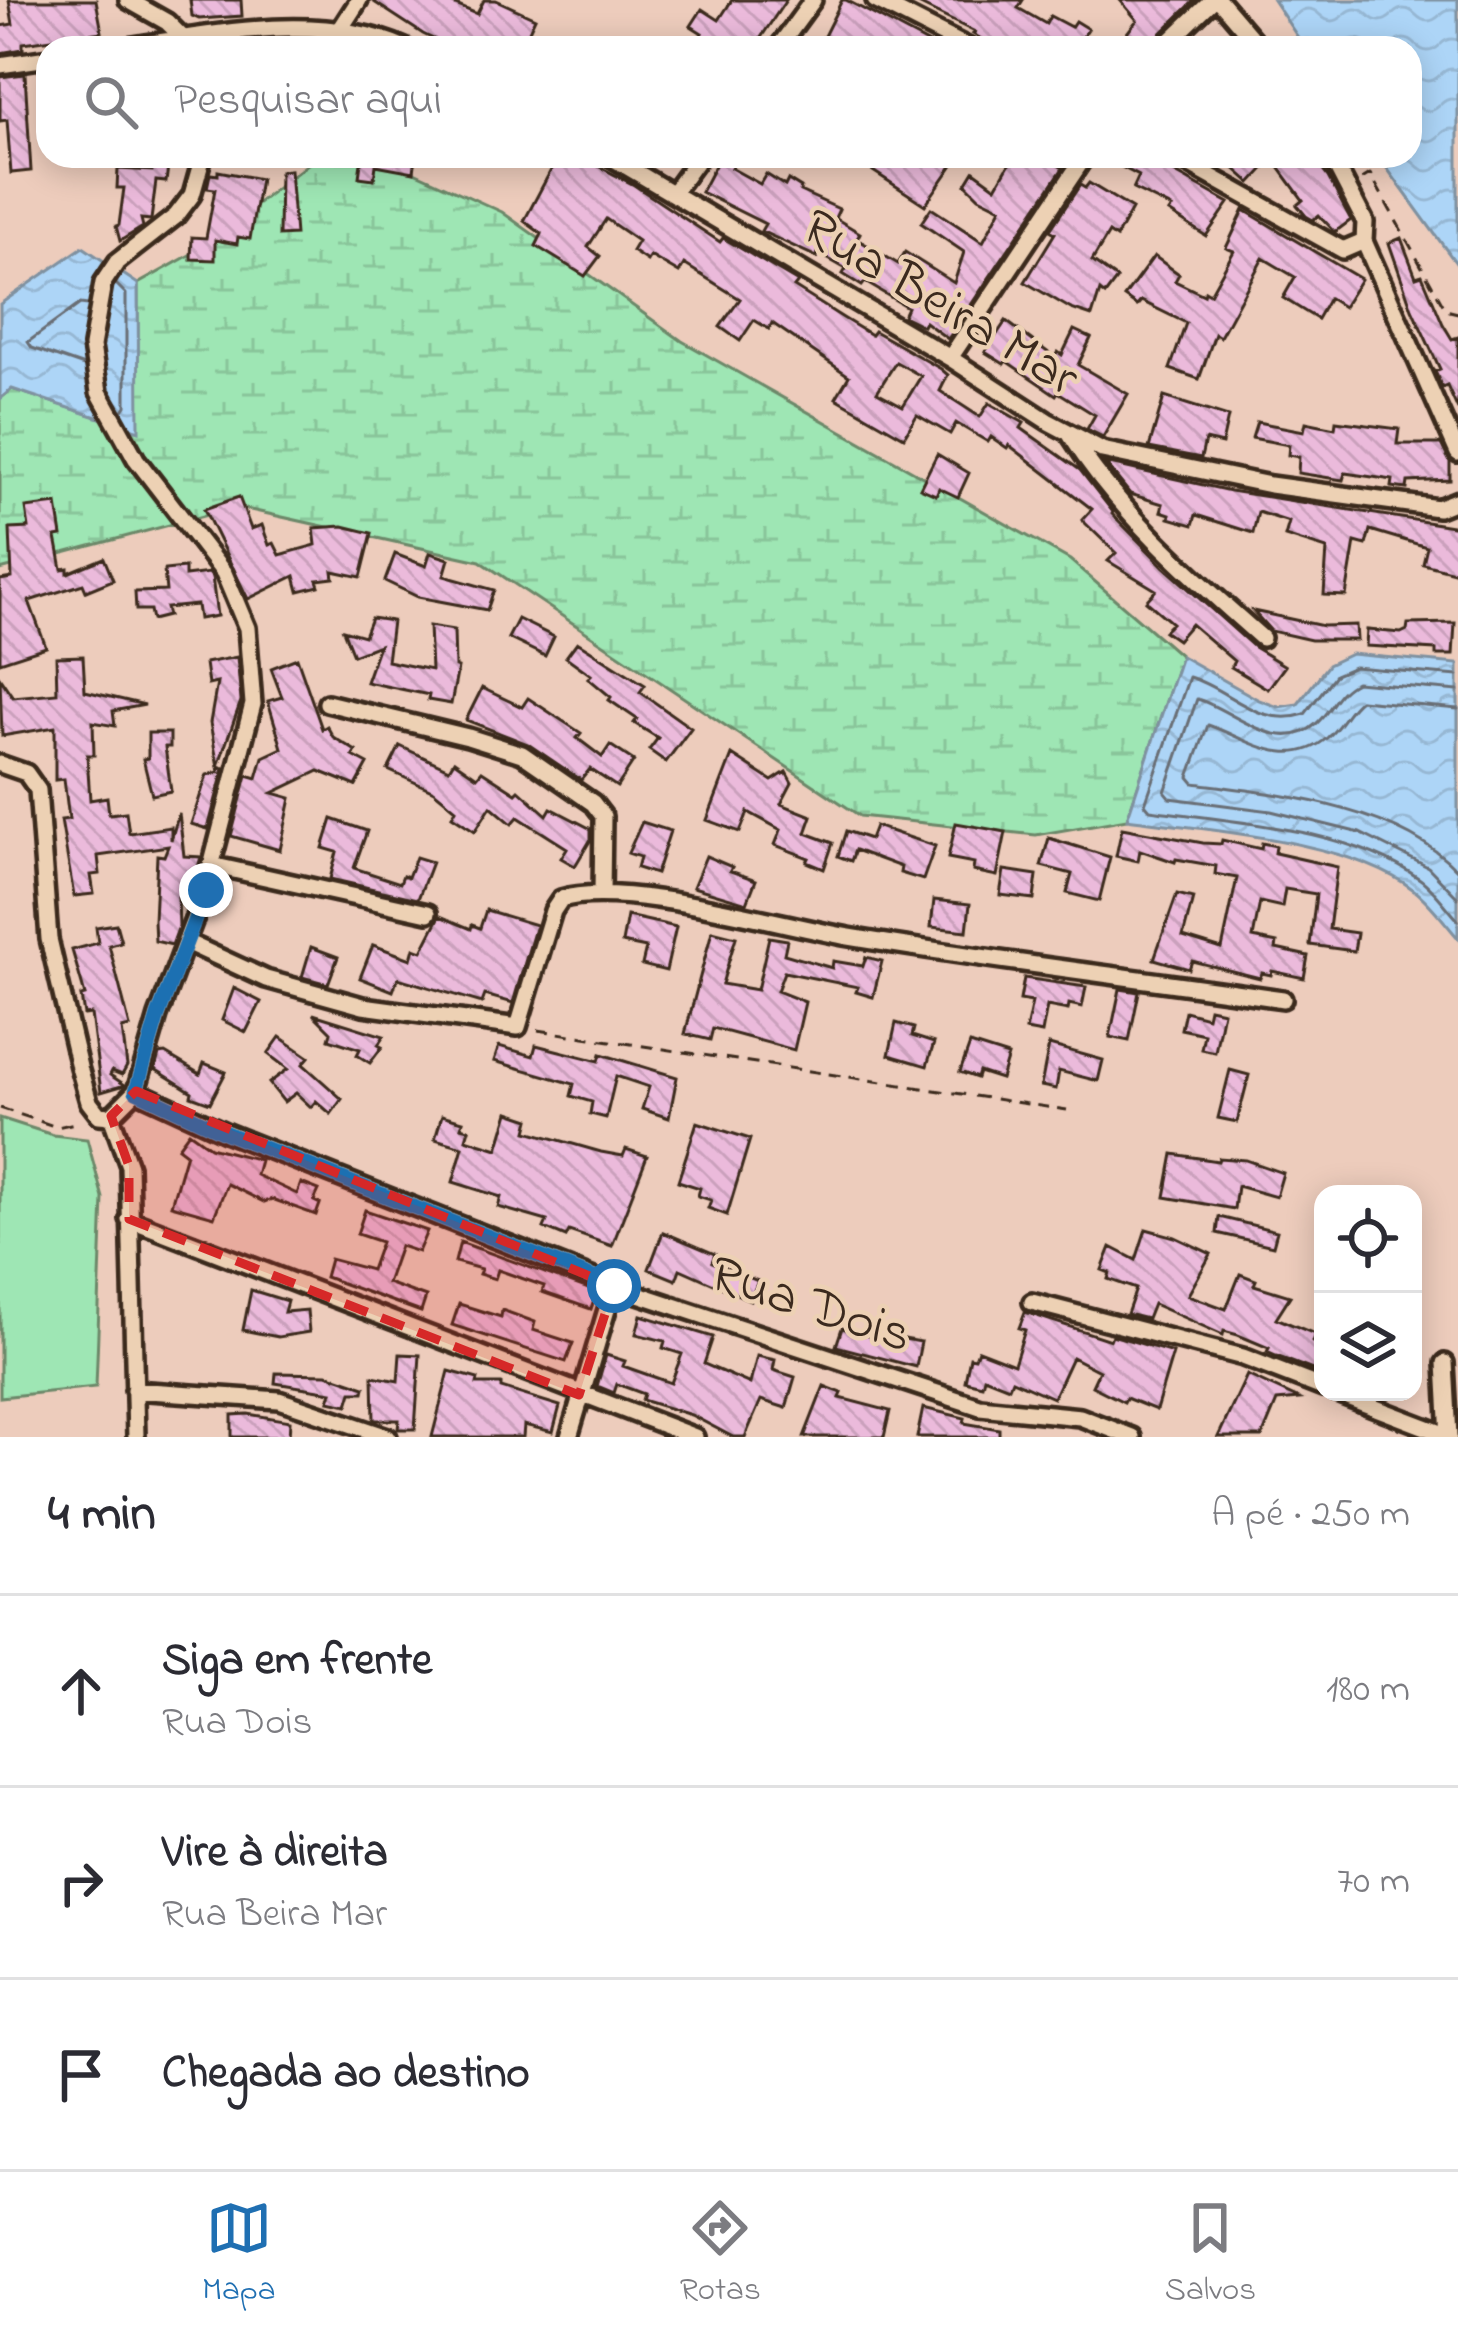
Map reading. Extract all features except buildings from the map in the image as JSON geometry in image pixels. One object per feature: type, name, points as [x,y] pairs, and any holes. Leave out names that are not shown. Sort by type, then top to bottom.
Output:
[{"type":"street","points":[[128,0],[178,36]]},
{"type":"street","points":[[341,28],[359,0]]},
{"type":"street","points":[[787,36],[813,0]]},
{"type":"street","points":[[875,0],[946,36]]},
{"type":"street","points":[[1176,36],[1216,0],[1249,36]]},
{"type":"street","points":[[259,36],[341,28],[367,36]]},
{"type":"street","points":[[0,65],[36,60]]},
{"type":"street","points":[[0,764],[26,773],[38,790],[49,939],[89,1102],[99,1115],[111,1116],[136,1091],[211,865],[253,704],[248,628],[224,573],[136,459],[99,392],[92,346],[103,283],[117,262],[176,216],[192,195],[200,168]]},
{"type":"street","name":"Rua Beira Mar","points":[[629,168],[1102,450],[1291,488],[1438,508],[1458,500]]},
{"type":"street","points":[[673,194],[691,168]]},
{"type":"street","points":[[950,358],[1077,168]]},
{"type":"street","points":[[1196,168],[1343,250],[1364,241]]},
{"type":"street","points":[[1337,168],[1365,222],[1364,241],[1458,453]]},
{"type":"street","points":[[1070,435],[1129,512],[1186,571],[1262,638]]},
{"type":"street","points":[[327,703],[469,736],[522,754],[593,802],[603,816],[602,894]]},
{"type":"street","points":[[211,865],[428,913]]},
{"type":"street","points":[[186,942],[266,979],[363,1006],[518,1027],[554,911],[561,899],[586,893],[666,902],[851,937],[1283,998]]},
{"type":"street","name":"Rua Dois","points":[[136,1091],[226,1133],[614,1286],[980,1407],[1080,1417],[1132,1437]]},
{"type":"street","points":[[111,1116],[129,1166],[136,1437]]},
{"type":"street","points":[[130,1220],[695,1437]]},
{"type":"street","points":[[569,1437],[614,1286]]},
{"type":"street","points":[[1032,1302],[1243,1357],[1314,1385]]},
{"type":"street","points":[[1357,1401],[1449,1437],[1444,1363]]},
{"type":"street","points":[[134,1390],[279,1400],[388,1437]]},
{"type":"path","points":[[1370,174],[1446,310],[1458,313]]},
{"type":"path","points":[[518,1027],[1067,1110]]},
{"type":"path","points":[[0,1108],[57,1126],[111,1116]]},
{"type":"highlighted area","points":[[136,1091],[614,1286],[579,1395],[129,1219],[129,1166],[111,1116]]},
{"type":"green space","points":[[303,168],[405,168],[502,212],[682,341],[1070,560],[1181,656],[1127,819],[1036,835],[860,816],[480,561],[237,507],[0,570],[0,399],[12,389],[138,430],[138,284],[195,252]]},
{"type":"green space","points":[[0,1118],[53,1135],[87,1139],[103,1198],[96,1387],[0,1397]]},
{"type":"water","points":[[1273,0],[1458,0],[1458,266],[1387,168],[1422,168],[1422,36],[1297,36]]},
{"type":"water","points":[[83,247],[138,284],[139,431],[12,389],[0,399],[0,304]]},
{"type":"water","points":[[1351,654],[1458,664],[1458,938],[1414,890],[1353,859],[1276,840],[1127,819],[1181,656],[1278,707],[1298,704],[1328,665]]},
{"type":"route","points":[[206,890],[158,1016],[136,1091],[226,1133],[614,1286]]}]
